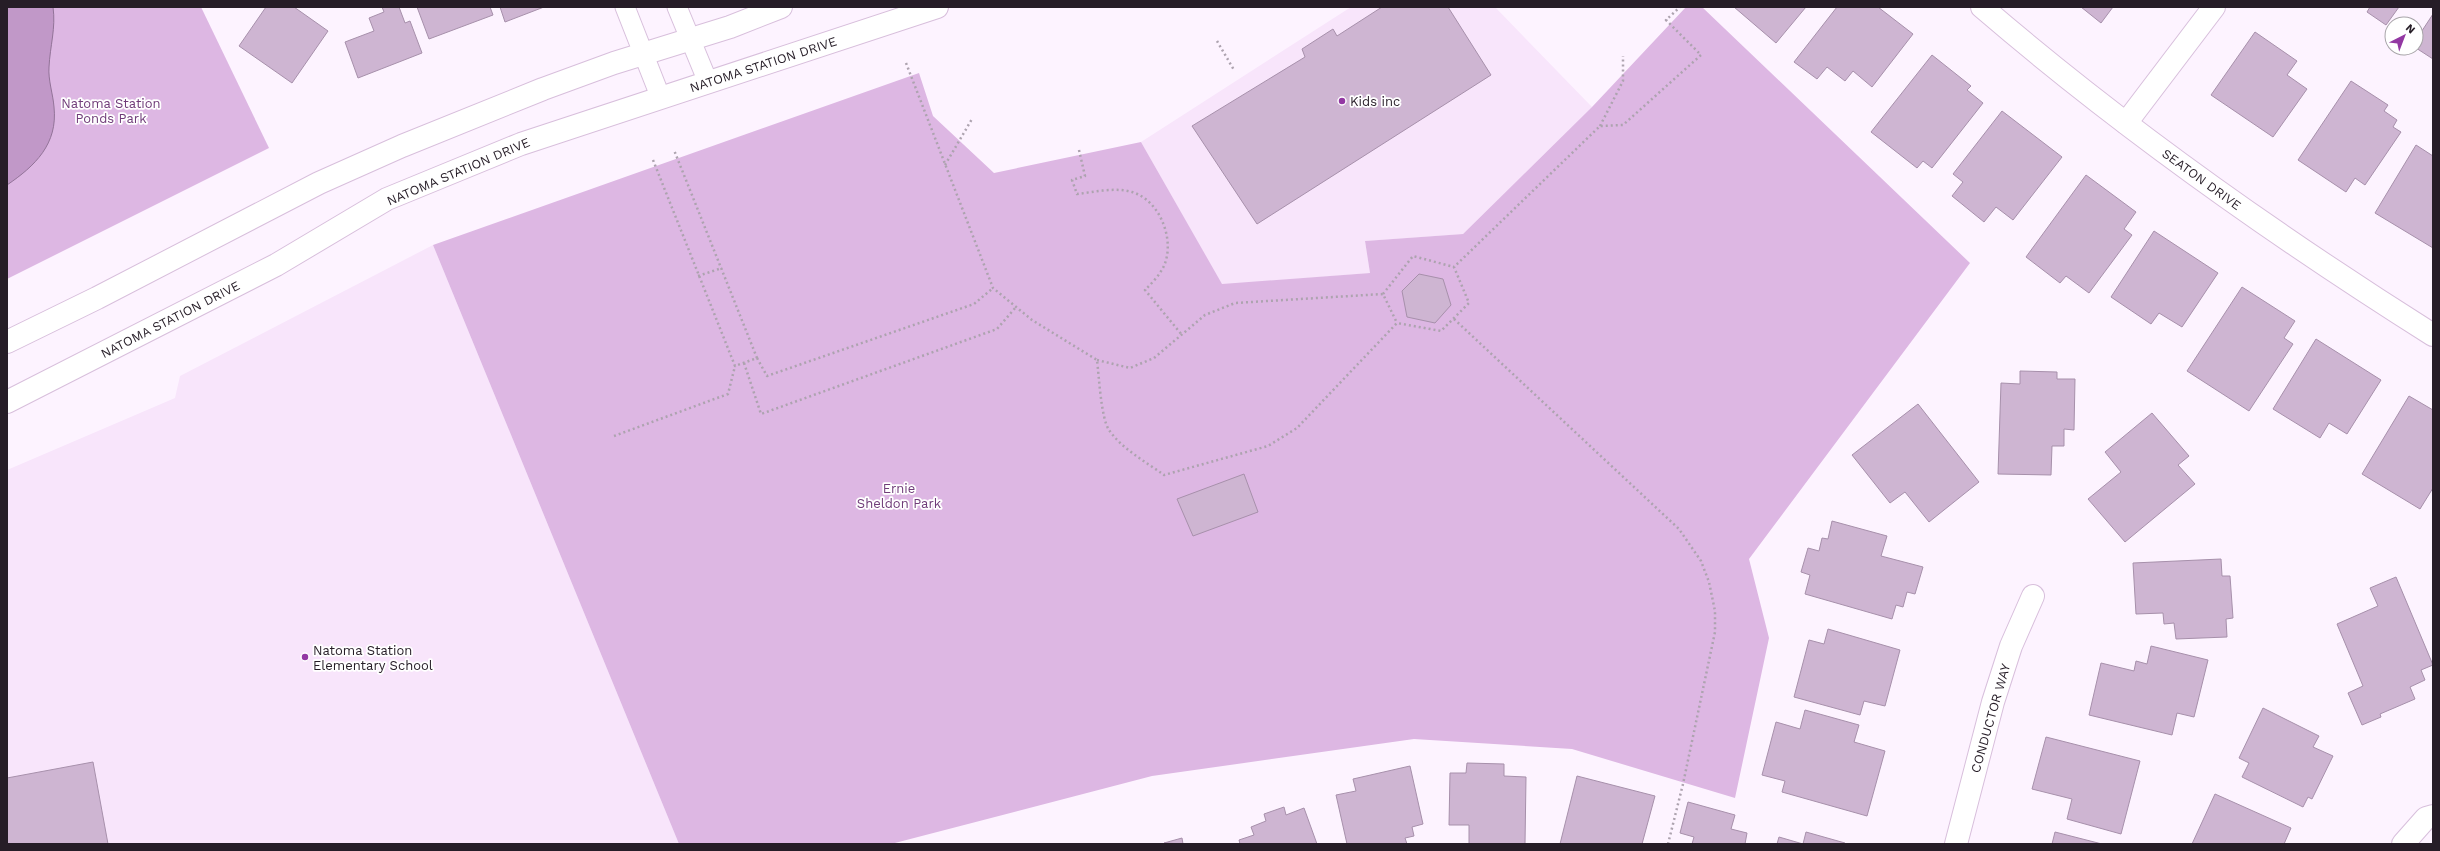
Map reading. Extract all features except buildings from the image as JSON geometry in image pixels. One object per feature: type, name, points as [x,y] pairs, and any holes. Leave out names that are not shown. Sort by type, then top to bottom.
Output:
[{"type":"street","points":[[7,342],[104,294],[319,183],[402,146],[543,89],[691,40],[781,7]]},
{"type":"street","name":"NATOMA STATION DRIVE","points":[[7,402],[276,265],[388,199],[521,144],[660,96],[708,82],[937,7]]},
{"type":"street","name":"SEATON DRIVE","points":[[1982,7],[2029,47],[2126,123],[2250,214],[2366,293],[2433,335]]},
{"type":"street","points":[[2126,123],[2214,7]]},
{"type":"street","name":"CONDUCTOR WAY","points":[[1956,844],[1995,695],[2011,646],[2033,596]]},
{"type":"street","points":[[2403,844],[2426,818],[2433,816]]},
{"type":"lane","points":[[625,7],[660,96]]},
{"type":"lane","points":[[677,7],[708,82]]},
{"type":"path","points":[[1600,126],[1623,125],[1701,55],[1666,20],[1680,7]]},
{"type":"path","points":[[1217,41],[1234,70]]},
{"type":"path","points":[[1454,268],[1600,126],[1623,81],[1623,56]]},
{"type":"path","points":[[906,63],[944,166],[993,288],[1032,320],[1097,360],[1130,368],[1154,358],[1205,315],[1235,304],[1383,294],[1413,256],[1454,268]]},
{"type":"path","points":[[944,166],[972,120]]},
{"type":"path","points":[[674,150],[757,358],[767,376],[974,304],[993,288]]},
{"type":"path","points":[[1079,150],[1085,176],[1072,180],[1077,194],[1105,191],[1132,192],[1150,202],[1163,221],[1169,244],[1166,261],[1156,279],[1145,290],[1182,335]]},
{"type":"path","points":[[614,436],[728,394],[735,366],[653,160]]},
{"type":"path","points":[[698,276],[722,268]]},
{"type":"path","points":[[1397,322],[1441,331],[1454,319],[1468,303],[1454,268]]},
{"type":"path","points":[[1383,294],[1397,322]]},
{"type":"path","points":[[744,363],[761,414],[997,329],[1016,307]]},
{"type":"path","points":[[1454,319],[1679,529],[1701,561],[1713,597],[1715,632],[1683,784],[1668,844]]},
{"type":"path","points":[[1097,360],[1101,394],[1109,429],[1135,454],[1164,475],[1268,446],[1297,428],[1397,322]]},
{"type":"path","points":[[735,366],[757,358]]},
{"type":"shaded area","points":[[7,7],[53,7],[54,15],[49,72],[54,107],[54,120],[48,143],[42,153],[27,170],[7,185]]},
{"type":"shaded area","points":[[1351,7],[1495,7],[1592,107],[1463,234],[1365,241],[1370,273],[1222,285],[1141,142]]},
{"type":"shaded area","name":"Natoma Station Elementary School","points":[[433,245],[679,844],[7,844],[7,470],[175,398],[180,376]]},
{"type":"green space","name":"Natoma Station Ponds Park","points":[[7,7],[201,7],[269,148],[7,279]]},
{"type":"green space","name":"Ernie Sheldon Park","points":[[1686,7],[1702,7],[1970,263],[1749,559],[1769,638],[1735,798],[1572,749],[1414,739],[1152,776],[891,844],[679,844],[433,245],[919,73],[933,116],[994,173],[1141,142],[1222,284],[1370,273],[1365,241],[1463,234],[1592,107]]},
{"type":"place","name":"Kids inc","points":[[1342,101]]},
{"type":"place","name":"Natoma Station Elementary School","points":[[305,657]]}]
